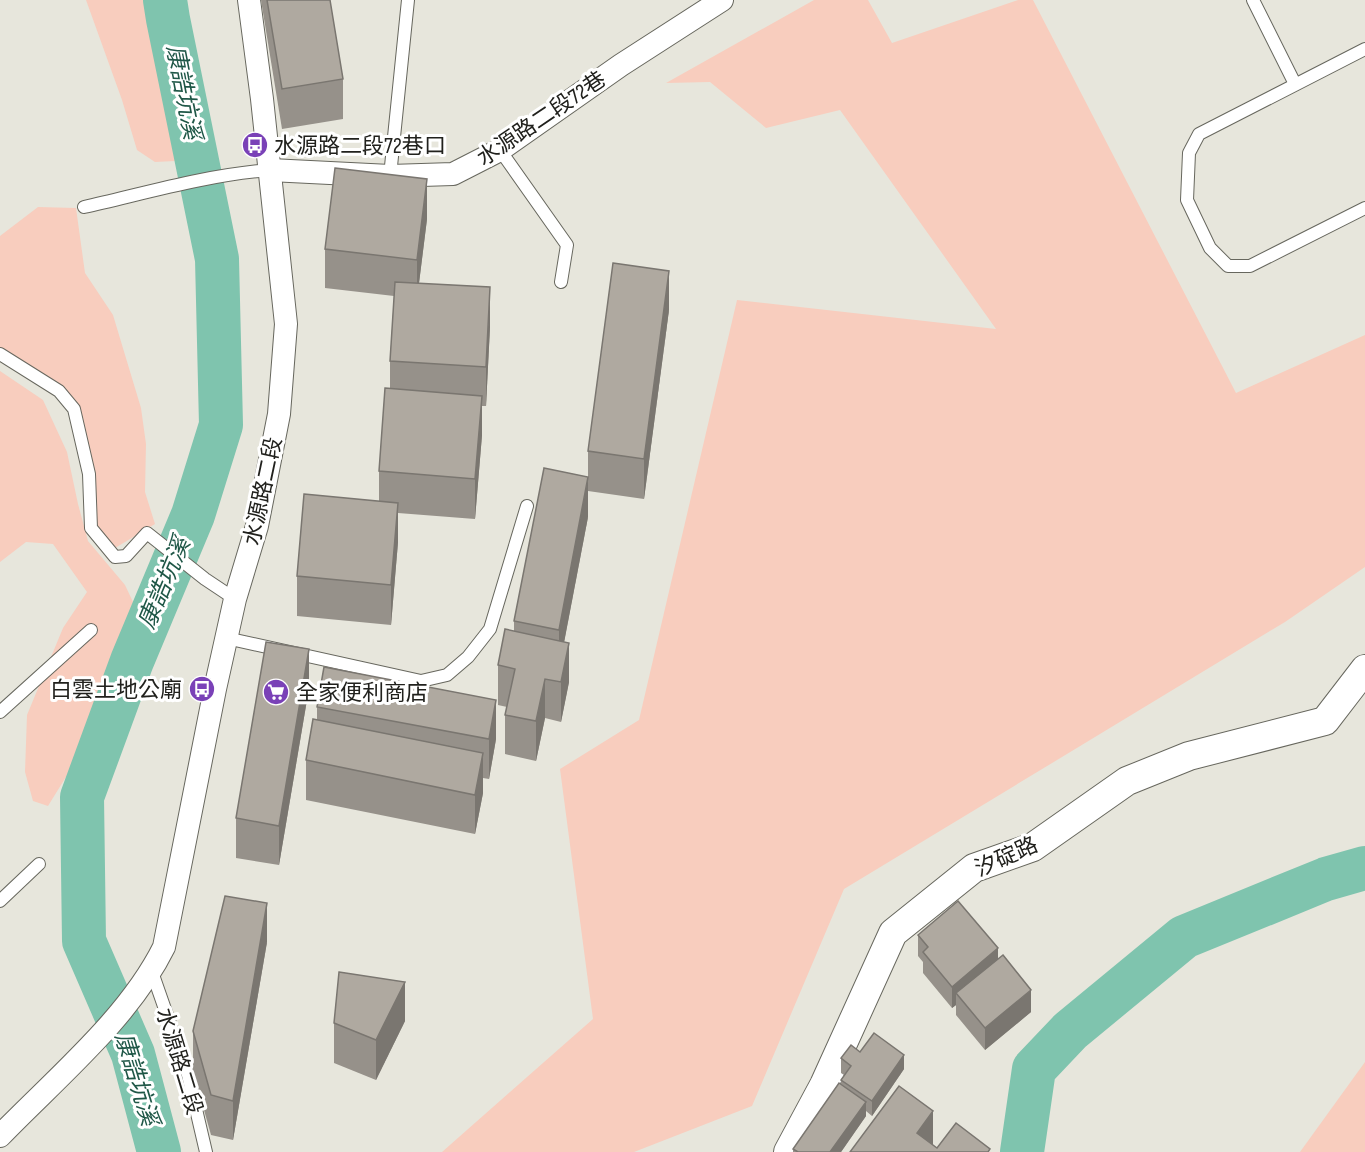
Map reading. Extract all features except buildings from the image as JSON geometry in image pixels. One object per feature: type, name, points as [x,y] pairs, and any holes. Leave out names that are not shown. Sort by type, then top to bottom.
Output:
[{"type":"street","name":"水源路二段","points":[[1,1132],[95,1039],[137,993],[152,972],[164,947],[226,638],[257,526],[279,414],[286,324],[249,0]]},
{"type":"street","name":"水源路二段72巷","points":[[270,170],[390,176],[453,174],[500,150],[621,65],[722,0]]},
{"type":"street","name":"汐碇路","points":[[788,1152],[824,1085],[893,933],[974,868],[1033,847],[1127,781],[1189,756],[1325,721],[1365,669]]},
{"type":"lane","points":[[390,176],[408,0]]},
{"type":"lane","points":[[1253,0],[1295,84]]},
{"type":"lane","points":[[1365,49],[1199,134],[1189,153],[1187,200],[1210,248],[1228,266],[1250,266],[1365,208]]},
{"type":"lane","points":[[500,150],[567,245],[561,282]]},
{"type":"lane","points":[[84,207],[145,193],[172,184],[234,172],[270,170]]},
{"type":"lane","points":[[0,354],[59,391],[74,409],[89,474],[91,528],[115,557],[126,556],[147,533],[205,579],[235,599]]},
{"type":"lane","points":[[226,638],[421,681],[447,675],[468,657],[490,629],[527,506]]},
{"type":"lane","points":[[0,712],[91,630]]},
{"type":"lane","points":[[0,901],[39,864]]},
{"type":"lane","name":"水源路二段","points":[[152,972],[188,1075],[206,1152]]},
{"type":"shaded area","points":[[86,0],[152,0],[176,133],[175,161],[155,162],[137,150],[122,100]]},
{"type":"shaded area","points":[[814,0],[868,0],[892,43],[1018,0],[1033,0],[1236,393],[1365,335],[1365,567],[1285,622],[844,889],[752,1106],[634,1152],[442,1152],[593,1019],[560,769],[639,720],[737,300],[996,329],[840,110],[766,128],[710,82],[666,83]]},
{"type":"shaded area","points":[[38,207],[76,208],[85,273],[113,315],[141,408],[146,444],[145,492],[155,524],[115,548],[94,523],[92,465],[73,397],[0,354],[0,236]]},
{"type":"shaded area","points":[[0,371],[43,400],[67,452],[88,541],[125,585],[133,602],[77,759],[48,806],[33,801],[25,772],[27,715],[63,628],[87,592],[53,544],[26,542],[0,562]]},
{"type":"shaded area","points":[[1365,1062],[1365,1152],[1300,1152]]},
{"type":"waterway","name":"康誥坑溪","points":[[159,1152],[133,1054],[84,941],[82,797],[132,661],[193,515],[221,425],[217,259],[165,0]]},
{"type":"waterway","points":[[1022,1152],[1034,1069],[1070,1031],[1184,937],[1326,879],[1365,868]]},
{"type":"place","name":"水源路二段72巷口","points":[[255,145]]},
{"type":"place","name":"白雲土地公廟","points":[[202,689]]},
{"type":"place","name":"全家便利商店","points":[[276,692]]}]
